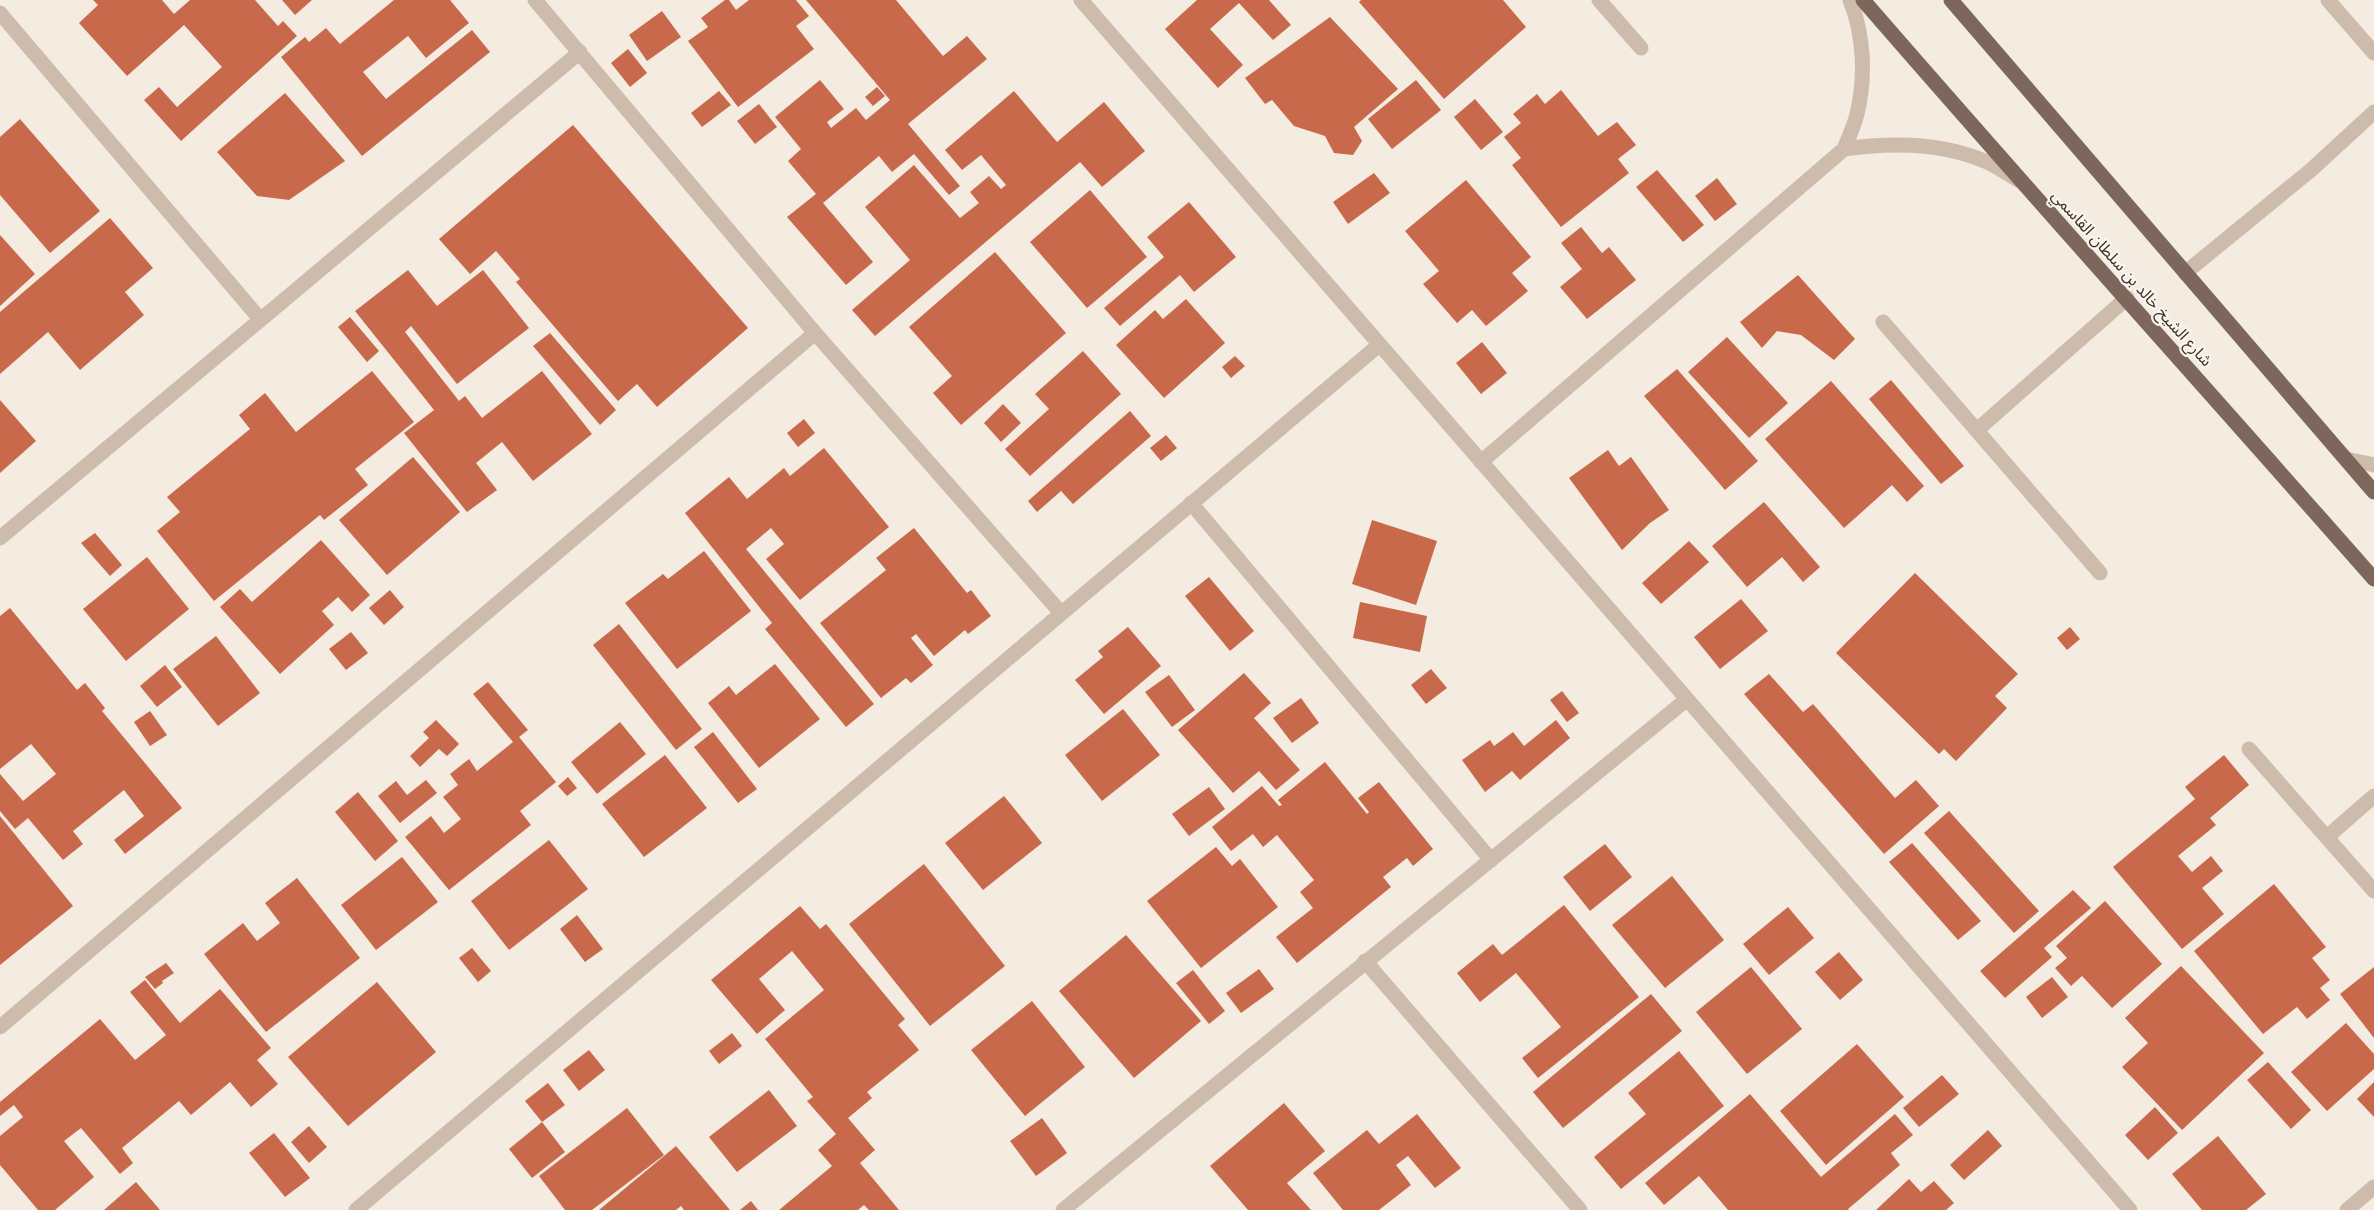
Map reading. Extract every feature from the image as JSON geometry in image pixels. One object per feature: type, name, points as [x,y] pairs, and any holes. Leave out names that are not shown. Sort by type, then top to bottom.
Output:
[{"type":"main road","name":"شارع الشيخ خالد بن سلطان القاسمي","points":[[1863,0],[2021,182],[2127,298],[2374,579]]},
{"type":"main road","points":[[1951,0],[2374,492]]},
{"type":"street","points":[[535,0],[815,333],[1061,613]]},
{"type":"street","points":[[1081,0],[2130,1210]]},
{"type":"street","points":[[1599,0],[1641,48]]},
{"type":"street","points":[[1481,462],[1844,149],[1857,114],[1863,77],[1861,39],[1850,0]]},
{"type":"street","points":[[2328,0],[2374,53]]},
{"type":"street","points":[[0,13],[260,319]]},
{"type":"street","points":[[0,538],[580,52]]},
{"type":"street","points":[[2185,273],[2311,170],[2374,112]]},
{"type":"street","points":[[1844,149],[1880,144],[1916,144],[1952,151],[1987,162],[2021,182]]},
{"type":"street","points":[[1977,430],[2127,298]]},
{"type":"street","points":[[1883,321],[2100,573]]},
{"type":"street","points":[[0,1027],[815,333]]},
{"type":"street","points":[[356,1210],[1379,345]]},
{"type":"street","points":[[2346,459],[2374,465]]},
{"type":"street","points":[[1191,503],[1491,860]]},
{"type":"street","points":[[1063,1210],[1686,700]]},
{"type":"street","points":[[2249,749],[2374,891]]},
{"type":"street","points":[[2327,837],[2374,796]]},
{"type":"street","points":[[1365,961],[1580,1210]]},
{"type":"street","points":[[2347,1210],[2374,1187]]},
{"type":"building","points":[[93,0],[162,0],[174,14],[190,0],[255,0],[278,26],[283,21],[297,36],[181,141],[144,100],[159,87],[177,107],[222,67],[184,25],[127,76],[79,23],[98,5]]},
{"type":"building","points":[[282,0],[312,0],[295,15]]},
{"type":"building","points":[[394,0],[450,0],[469,23],[426,58],[408,36],[363,72],[386,99],[472,30],[490,52],[362,156],[281,57],[305,37],[309,42],[326,28],[340,44]]},
{"type":"building","points":[[725,0],[729,0],[736,10],[749,0],[796,0],[809,16],[796,26],[814,49],[738,107],[688,41],[708,27],[701,18]]},
{"type":"building","points":[[806,0],[896,0],[943,56],[967,36],[987,59],[908,124],[960,186],[949,195],[914,154],[892,172],[879,156],[823,203],[873,262],[846,285],[787,217],[816,194],[788,161],[801,149],[775,117],[820,80],[844,109],[827,122],[831,128],[856,108],[866,120],[890,100]]},
{"type":"building","points":[[1197,0],[1269,0],[1291,25],[1273,40],[1239,3],[1210,29],[1243,65],[1218,88],[1165,29]]},
{"type":"building","points":[[1361,0],[1503,0],[1526,27],[1444,99],[1359,2]]},
{"type":"building","points":[[662,11],[681,37],[647,61],[629,35]]},
{"type":"building","points":[[1330,17],[1398,89],[1354,127],[1362,141],[1353,155],[1334,153],[1325,136],[1294,126],[1272,100],[1265,104],[1245,78]]},
{"type":"building","points":[[628,49],[647,73],[630,87],[611,63]]},
{"type":"building","points":[[1416,80],[1441,110],[1392,149],[1368,119]]},
{"type":"building","points":[[877,87],[885,96],[873,106],[865,97]]},
{"type":"building","points":[[1561,90],[1598,136],[1617,122],[1636,145],[1618,159],[1629,173],[1561,227],[1512,165],[1521,158],[1504,137],[1521,123],[1513,114],[1537,94],[1545,104]]},
{"type":"building","points":[[719,91],[731,105],[702,127],[691,113]]},
{"type":"building","points":[[1014,91],[1057,142],[1104,102],[1145,151],[1102,187],[1080,162],[875,336],[852,310],[910,260],[865,207],[914,165],[960,218],[979,203],[970,192],[989,176],[1001,189],[1006,185],[981,155],[962,170],[945,150]]},
{"type":"building","points":[[285,93],[345,161],[289,200],[257,196],[217,152]]},
{"type":"building","points":[[1475,99],[1503,132],[1481,150],[1454,117]]},
{"type":"building","points":[[759,104],[777,127],[755,144],[737,121]]},
{"type":"building","points":[[20,119],[100,211],[50,253],[0,195],[0,137]]},
{"type":"building","points":[[573,125],[748,328],[657,407],[637,384],[618,401],[516,282],[520,279],[496,251],[470,274],[439,239]]},
{"type":"building","points":[[1657,170],[1704,225],[1683,242],[1636,187]]},
{"type":"building","points":[[1374,173],[1390,193],[1348,224],[1333,202]]},
{"type":"building","points":[[1717,178],[1737,204],[1715,221],[1695,196]]},
{"type":"building","points":[[1466,180],[1531,257],[1512,273],[1528,291],[1486,326],[1472,310],[1457,323],[1423,284],[1439,271],[1405,231]]},
{"type":"building","points":[[1090,190],[1147,257],[1087,308],[1030,242]]},
{"type":"building","points":[[1189,202],[1236,257],[1194,292],[1180,275],[1120,326],[1104,308],[1164,257],[1147,237]]},
{"type":"building","points":[[110,218],[153,268],[125,292],[144,315],[80,370],[48,332],[0,374],[0,312]]},
{"type":"building","points":[[1581,227],[1602,253],[1609,247],[1636,280],[1587,319],[1560,287],[1582,269],[1561,243]]},
{"type":"building","points":[[0,235],[35,274],[0,306]]},
{"type":"building","points":[[995,252],[1066,333],[961,425],[933,393],[952,376],[909,327]]},
{"type":"building","points":[[408,270],[437,306],[483,270],[529,328],[457,384],[411,326],[405,332],[459,401],[465,396],[482,418],[542,371],[592,434],[533,481],[502,442],[476,463],[497,490],[467,512],[404,433],[434,410],[355,311]]},
{"type":"building","points":[[1798,275],[1855,339],[1834,360],[1801,335],[1777,331],[1762,348],[1740,322]]},
{"type":"building","points":[[1186,299],[1225,343],[1164,398],[1116,345],[1155,310],[1163,319]]},
{"type":"building","points":[[350,317],[379,351],[367,362],[338,327]]},
{"type":"building","points":[[550,333],[616,410],[600,425],[533,346]]},
{"type":"building","points":[[1727,337],[1788,403],[1749,438],[1688,372]]},
{"type":"building","points":[[1482,342],[1507,373],[1481,394],[1456,363]]},
{"type":"building","points":[[1083,351],[1121,394],[1030,476],[1005,449],[1049,409],[1035,394]]},
{"type":"building","points":[[1235,356],[1245,366],[1231,378],[1222,367]]},
{"type":"building","points":[[1677,369],[1758,461],[1725,490],[1644,396]]},
{"type":"building","points":[[372,371],[414,422],[355,469],[368,485],[324,520],[320,515],[214,601],[157,531],[180,512],[167,497],[250,429],[239,415],[265,393],[296,432]]},
{"type":"building","points":[[1891,380],[1964,466],[1941,484],[1869,399]]},
{"type":"building","points":[[1831,381],[1924,486],[1907,502],[1892,485],[1844,528],[1765,439]]},
{"type":"building","points":[[0,400],[36,441],[0,473]]},
{"type":"building","points":[[1003,404],[1021,423],[1001,442],[984,423]]},
{"type":"building","points":[[1130,411],[1151,436],[1073,504],[1061,491],[1037,512],[1028,501]]},
{"type":"building","points":[[804,419],[815,433],[798,447],[787,433]]},
{"type":"building","points":[[1166,435],[1177,448],[1161,461],[1150,448]]},
{"type":"building","points":[[824,448],[889,527],[800,600],[766,559],[784,544],[771,528],[746,549],[874,704],[846,727],[765,629],[772,623],[685,513],[729,477],[747,499],[784,468],[790,476]]},
{"type":"building","points":[[1608,450],[1619,466],[1631,457],[1669,510],[1650,523],[1622,550],[1569,478]]},
{"type":"building","points":[[413,457],[460,512],[387,575],[339,520]]},
{"type":"building","points":[[1764,502],[1820,567],[1803,582],[1782,557],[1747,587],[1712,546]]},
{"type":"building","points":[[1372,520],[1437,541],[1416,605],[1352,584]]},
{"type":"building","points":[[914,528],[967,593],[971,590],[991,616],[968,634],[965,630],[934,656],[916,634],[911,638],[933,665],[911,683],[906,678],[881,698],[820,623],[886,570],[876,558]]},
{"type":"building","points":[[95,533],[122,565],[110,576],[81,543]]},
{"type":"building","points":[[321,540],[370,595],[352,612],[338,597],[322,611],[334,625],[280,674],[220,607],[240,589],[252,602]]},
{"type":"building","points":[[1689,541],[1709,562],[1661,604],[1642,583]]},
{"type":"building","points":[[704,551],[751,611],[677,669],[625,603],[663,574],[668,579]]},
{"type":"building","points":[[147,557],[189,609],[126,661],[83,609]]},
{"type":"building","points":[[1915,573],[2018,674],[1995,696],[2007,708],[1956,761],[1944,749],[1939,754],[1836,653]]},
{"type":"building","points":[[1209,577],[1254,631],[1230,651],[1185,596]]},
{"type":"building","points":[[390,590],[404,607],[384,625],[369,608]]},
{"type":"building","points":[[1741,599],[1768,631],[1720,669],[1694,637]]},
{"type":"building","points":[[1360,602],[1427,616],[1420,652],[1353,638]]},
{"type":"building","points":[[10,608],[77,690],[85,683],[105,708],[102,711],[182,808],[125,854],[114,840],[144,816],[124,790],[73,831],[83,844],[63,860],[28,818],[15,829],[0,811],[0,774],[23,801],[56,774],[31,744],[0,769],[0,616]]},
{"type":"building","points":[[619,624],[702,729],[676,750],[593,645]]},
{"type":"building","points":[[1128,627],[1161,666],[1104,714],[1075,680],[1103,657],[1098,651]]},
{"type":"building","points":[[2070,627],[2080,639],[2067,650],[2057,638]]},
{"type":"building","points":[[351,632],[368,653],[346,670],[329,649]]},
{"type":"building","points":[[216,636],[260,693],[218,726],[173,669]]},
{"type":"building","points":[[775,664],[820,719],[759,768],[708,703],[729,686],[736,695]]},
{"type":"building","points":[[165,665],[182,687],[157,707],[140,686]]},
{"type":"building","points":[[1431,669],[1447,688],[1426,704],[1411,685]]},
{"type":"building","points":[[1244,673],[1271,703],[1254,718],[1300,770],[1276,790],[1259,771],[1233,793],[1178,730]]},
{"type":"building","points":[[1769,674],[1803,712],[1813,704],[1895,798],[1916,780],[1939,806],[1884,854],[1744,694]]},
{"type":"building","points":[[1169,675],[1195,710],[1172,727],[1145,692]]},
{"type":"building","points":[[488,682],[528,730],[519,737],[556,782],[520,811],[531,825],[449,890],[405,837],[431,816],[444,833],[461,819],[443,797],[458,785],[450,774],[469,759],[477,771],[513,742],[473,694]]},
{"type":"building","points":[[1562,691],[1579,713],[1567,722],[1550,700]]},
{"type":"building","points":[[1301,698],[1319,723],[1292,743],[1273,718]]},
{"type":"building","points":[[1123,709],[1160,755],[1102,801],[1065,755]]},
{"type":"building","points":[[150,711],[167,735],[150,746],[134,722]]},
{"type":"building","points":[[436,720],[459,744],[447,756],[439,749],[420,767],[410,756],[429,738],[423,732]]},
{"type":"building","points":[[1556,720],[1570,738],[1520,780],[1512,771],[1485,792],[1462,760],[1490,740],[1494,746],[1513,732],[1524,746]]},
{"type":"building","points":[[620,722],[646,754],[597,794],[571,762]]},
{"type":"building","points":[[713,732],[757,789],[738,803],[694,747]]},
{"type":"building","points":[[665,755],[707,808],[644,857],[602,804]]},
{"type":"building","points":[[2224,755],[2249,785],[2210,818],[2216,825],[2178,856],[2192,872],[2211,856],[2223,871],[2202,888],[2224,914],[2182,949],[2113,867],[2195,799],[2185,787]]},
{"type":"building","points":[[1325,762],[1367,814],[1369,812],[1358,798],[1379,782],[1433,849],[1413,866],[1407,858],[1383,877],[1391,887],[1297,963],[1276,937],[1313,908],[1300,892],[1314,880],[1277,835],[1263,847],[1253,834],[1231,851],[1212,827],[1262,786],[1279,806],[1282,805],[1278,800]]},
{"type":"building","points":[[568,777],[577,788],[567,796],[558,786]]},
{"type":"building","points":[[426,780],[437,793],[400,823],[378,796],[396,781],[407,795]]},
{"type":"building","points":[[1209,787],[1225,809],[1189,836],[1172,814]]},
{"type":"building","points":[[358,792],[398,841],[375,861],[335,812]]},
{"type":"building","points":[[1004,796],[1042,843],[983,890],[945,843]]},
{"type":"building","points":[[1949,811],[2039,911],[2014,933],[1924,833]]},
{"type":"building","points":[[0,816],[73,906],[0,965]]},
{"type":"building","points":[[549,840],[588,889],[509,950],[471,901]]},
{"type":"building","points":[[1912,843],[1981,921],[1958,940],[1889,862]]},
{"type":"building","points":[[1605,844],[1632,877],[1590,911],[1563,877]]},
{"type":"building","points":[[1216,847],[1232,866],[1240,859],[1278,907],[1201,968],[1147,901]]},
{"type":"building","points":[[402,857],[438,902],[376,950],[341,905]]},
{"type":"building","points":[[924,864],[1005,966],[930,1026],[849,924]]},
{"type":"building","points":[[1672,876],[1724,940],[1665,988],[1612,925]]},
{"type":"building","points":[[297,878],[360,958],[266,1032],[204,954],[243,923],[257,941],[280,923],[265,903]]},
{"type":"building","points":[[2274,884],[2326,947],[2312,958],[2330,980],[2320,988],[2330,1000],[2307,1019],[2297,1007],[2263,1034],[2194,951]]},
{"type":"building","points":[[2073,890],[2091,908],[2044,948],[2052,957],[2005,998],[1980,971]]},
{"type":"building","points":[[2105,901],[2162,964],[2112,1008],[2082,976],[2071,986],[2055,968],[2067,958],[2056,946]]},
{"type":"building","points":[[1564,905],[1639,997],[1538,1078],[1522,1058],[1561,1027],[1516,973],[1480,1002],[1457,973],[1493,944],[1502,955]]},
{"type":"building","points":[[800,906],[820,929],[826,924],[905,1019],[898,1025],[919,1050],[867,1092],[872,1098],[848,1118],[875,1150],[860,1163],[899,1210],[869,1210],[864,1205],[858,1210],[779,1210],[832,1166],[818,1150],[836,1134],[807,1101],[813,1097],[765,1039],[824,990],[792,951],[759,979],[785,1010],[757,1034],[711,980]]},
{"type":"building","points":[[1788,907],[1814,938],[1769,975],[1743,944]]},
{"type":"building","points":[[577,915],[603,949],[585,962],[560,929]]},
{"type":"building","points":[[1126,935],[1201,1021],[1134,1078],[1059,991]]},
{"type":"building","points":[[472,948],[491,971],[478,982],[459,958]]},
{"type":"building","points":[[1839,952],[1863,980],[1840,1000],[1815,972]]},
{"type":"building","points":[[166,963],[174,973],[155,989],[145,977]]},
{"type":"building","points":[[2181,966],[2264,1053],[2182,1130],[2122,1067],[2148,1043],[2125,1018]]},
{"type":"building","points":[[1751,967],[1802,1029],[1747,1074],[1696,1012]]},
{"type":"building","points":[[2374,967],[2374,1038],[2340,994]]},
{"type":"building","points":[[1259,969],[1274,989],[1241,1013],[1226,993]]},
{"type":"building","points":[[1193,970],[1225,1011],[1209,1024],[1176,983]]},
{"type":"building","points":[[2052,977],[2068,997],[2042,1018],[2026,997]]},
{"type":"building","points":[[145,980],[180,1023],[220,989],[271,1048],[257,1060],[278,1084],[251,1107],[230,1082],[191,1115],[179,1101],[122,1148],[133,1163],[120,1174],[81,1128],[64,1141],[94,1177],[55,1210],[38,1210],[0,1165],[0,1136],[23,1117],[14,1105],[0,1116],[0,1102],[100,1019],[135,1060],[166,1035],[130,992]]},
{"type":"building","points":[[377,982],[436,1052],[348,1126],[288,1057]]},
{"type":"building","points":[[1651,994],[1682,1031],[1563,1128],[1533,1092]]},
{"type":"building","points":[[1032,1001],[1085,1067],[1025,1116],[971,1050]]},
{"type":"building","points":[[2346,1023],[2374,1054],[2374,1069],[2327,1111],[2291,1072]]},
{"type":"building","points":[[732,1033],[742,1046],[719,1064],[709,1051]]},
{"type":"building","points":[[1857,1044],[1904,1097],[1826,1165],[1780,1111]]},
{"type":"building","points":[[589,1050],[605,1070],[579,1091],[563,1070]]},
{"type":"building","points":[[1679,1051],[1724,1106],[1621,1189],[1594,1157],[1646,1114],[1628,1093]]},
{"type":"building","points":[[2268,1062],[2311,1110],[2291,1129],[2247,1080]]},
{"type":"building","points":[[1942,1075],[1959,1094],[1919,1127],[1903,1108]]},
{"type":"building","points":[[2374,1082],[2374,1117],[2357,1099]]},
{"type":"building","points":[[548,1083],[565,1105],[542,1122],[525,1101]]},
{"type":"building","points":[[769,1090],[797,1126],[737,1172],[709,1137]]},
{"type":"building","points":[[1750,1094],[1821,1177],[1895,1114],[1913,1135],[1891,1153],[1900,1165],[1849,1210],[1728,1210],[1699,1176],[1664,1205],[1645,1183]]},
{"type":"building","points":[[1284,1103],[1325,1151],[1287,1183],[1311,1210],[1248,1210],[1210,1166]]},
{"type":"building","points":[[2155,1107],[2178,1133],[2148,1160],[2125,1135]]},
{"type":"building","points":[[627,1108],[664,1155],[592,1210],[565,1210],[539,1176]]},
{"type":"building","points":[[1417,1114],[1461,1168],[1435,1188],[1408,1156],[1396,1165],[1411,1185],[1379,1210],[1343,1210],[1313,1173],[1367,1130],[1379,1144]]},
{"type":"building","points":[[1042,1118],[1067,1153],[1036,1176],[1010,1141]]},
{"type":"building","points":[[542,1122],[565,1152],[532,1178],[509,1149]]},
{"type":"building","points":[[309,1126],[327,1147],[309,1163],[291,1142]]},
{"type":"building","points":[[1988,1130],[2002,1146],[1964,1180],[1950,1165]]},
{"type":"building","points":[[274,1133],[310,1178],[285,1197],[249,1153]]},
{"type":"building","points":[[2218,1136],[2266,1194],[2246,1210],[2202,1210],[2172,1174]]},
{"type":"building","points":[[676,1146],[730,1210],[684,1210],[681,1206],[676,1210],[599,1210]]},
{"type":"building","points":[[1909,1179],[1921,1192],[1934,1181],[1954,1203],[1946,1210],[1876,1210]]},
{"type":"building","points":[[136,1182],[160,1210],[104,1210]]},
{"type":"building","points":[[751,1201],[758,1210],[740,1210]]}]
